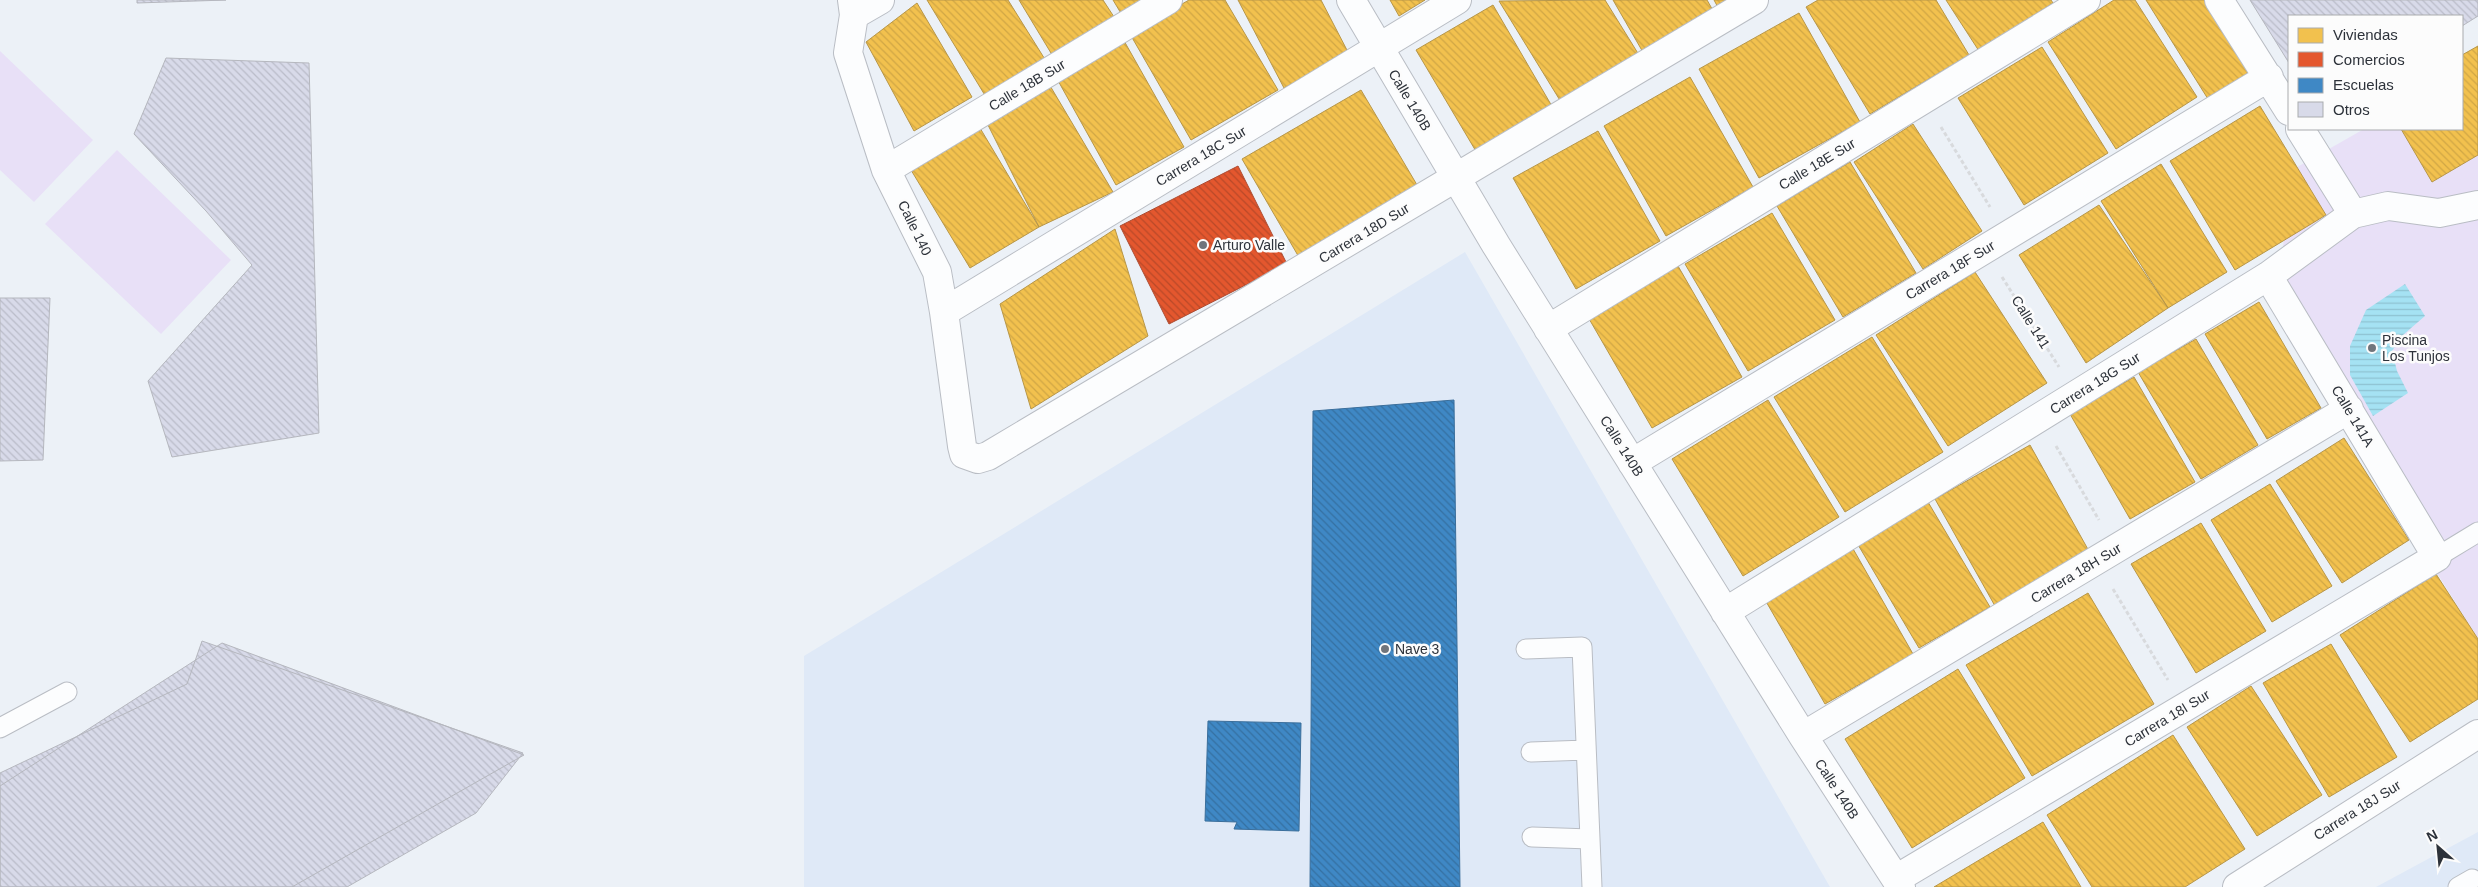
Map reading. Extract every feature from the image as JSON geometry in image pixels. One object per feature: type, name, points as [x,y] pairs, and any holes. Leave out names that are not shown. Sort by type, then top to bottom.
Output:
[{"type":"street","points":[[853,8],[880,0]]},
{"type":"street","name":"Calle 18B Sur","points":[[886,170],[1168,0]]},
{"type":"street","name":"Calle 140B","points":[[1351,0],[1548,329],[1803,736],[1898,883]]},
{"type":"street","name":"Carrera 18C Sur","points":[[944,312],[1457,0]]},
{"type":"street","name":"Carrera 18D Sur","points":[[971,458],[978,459],[988,456],[1754,0]]},
{"type":"street","name":"Calle 18E Sur","points":[[1548,329],[2086,0]]},
{"type":"street","points":[[2219,0],[2288,109]]},
{"type":"street","name":"Calle 140","points":[[853,8],[848,53],[886,170],[936,272],[944,312],[962,446],[964,454],[971,458]]},
{"type":"street","name":"Carrera 18F Sur","points":[[1632,463],[2269,77]]},
{"type":"street","points":[[2301,130],[2352,214]]},
{"type":"street","name":"Carrera 18G Sur","points":[[1725,612],[2268,276],[2352,214],[2388,206],[2439,213],[2478,205]]},
{"type":"street","name":"Calle 141A","points":[[2268,276],[2437,557]]},
{"type":"street","name":"Carrera 18H Sur","points":[[1803,736],[2349,409]]},
{"type":"street","name":"Carrera 18I Sur","points":[[1898,883],[2185,707],[2437,557]]},
{"type":"street","name":"Carrera 18J Sur","points":[[2237,887],[2478,734]]},
{"type":"lane","points":[[2437,557],[2478,532]]},
{"type":"lane","points":[[1526,649],[1582,647],[1592,887]]},
{"type":"lane","points":[[0,728],[67,692]]},
{"type":"lane","points":[[1531,752],[1586,750]]},
{"type":"lane","points":[[1532,837],[1590,839]]},
{"type":"path","name":"Calle 141","points":[[1924,99],[2076,394]]},
{"type":"path","points":[[2039,417],[2106,555],[2185,707]]},
{"type":"shaded area","points":[[0,51],[93,140],[34,202],[0,170]]},
{"type":"shaded area","points":[[2478,63],[2478,639],[2352,436],[2276,306],[2292,170],[2362,130],[2463,130],[2463,72]]},
{"type":"shaded area","points":[[117,150],[231,260],[161,334],[45,224]]},
{"type":"shaded area","points":[[1465,252],[1830,887],[804,887],[804,656]]},
{"type":"shaded area","points":[[2478,832],[2478,887],[2376,887]]},
{"type":"water","name":"Piscina Los Tunjos","points":[[2405,284],[2425,316],[2403,335],[2392,351],[2397,371],[2408,393],[2373,416],[2350,375],[2350,346],[2366,310]]},
{"type":"building: Viviendas","points":[[927,0],[1008,0],[1046,61],[986,97]]},
{"type":"building: Viviendas","points":[[1019,0],[1103,0],[1116,20],[1054,58]]},
{"type":"building: Viviendas","points":[[1113,0],[1158,0],[1125,20]]},
{"type":"building: Viviendas","points":[[1189,0],[1225,0],[1278,90],[1191,140],[1130,34]]},
{"type":"building: Viviendas","points":[[1238,0],[1321,0],[1349,54],[1284,88]]},
{"type":"building: Viviendas","points":[[1390,0],[1425,0],[1399,16]]},
{"type":"building: Viviendas","points":[[1605,0],[1639,55],[1561,102],[1499,1]]},
{"type":"building: Viviendas","points":[[1613,0],[1707,0],[1715,14],[1644,54]]},
{"type":"building: Viviendas","points":[[1714,0],[1743,0],[1721,13]]},
{"type":"building: Viviendas","points":[[1818,0],[1936,0],[1969,55],[1870,114],[1806,7]]},
{"type":"building: Viviendas","points":[[1946,0],[2051,0],[2053,3],[1979,51]]},
{"type":"building: Viviendas","points":[[2114,0],[2135,0],[2197,97],[2116,149],[2048,42]]},
{"type":"building: Viviendas","points":[[2146,0],[2212,0],[2256,68],[2208,99]]},
{"type":"building: Viviendas","points":[[917,3],[972,97],[914,131],[866,42]]},
{"type":"building: Viviendas","points":[[1493,5],[1553,108],[1477,153],[1416,50]]},
{"type":"building: Viviendas","points":[[1799,13],[1860,122],[1759,178],[1699,69]]},
{"type":"building: Viviendas","points":[[1123,39],[1184,147],[1116,185],[1056,77]]},
{"type":"building: Viviendas","points":[[2478,46],[2478,155],[2432,182],[2402,130],[2463,130],[2463,54]]},
{"type":"building: Viviendas","points":[[2042,47],[2108,153],[2024,205],[1958,98]]},
{"type":"building: Viviendas","points":[[1690,77],[1753,187],[1666,236],[1604,126]]},
{"type":"building: Viviendas","points":[[1049,84],[1113,192],[1039,227],[986,121]]},
{"type":"building: Viviendas","points":[[1361,90],[1420,190],[1300,259],[1242,159]]},
{"type":"building: Viviendas","points":[[2260,106],[2326,215],[2235,270],[2170,161]]},
{"type":"building: Viviendas","points":[[1913,124],[1982,231],[1923,269],[1854,162]]},
{"type":"building: Viviendas","points":[[980,128],[1039,227],[970,268],[911,170]]},
{"type":"building: Viviendas","points":[[1598,131],[1660,241],[1576,289],[1513,178]]},
{"type":"building: Viviendas","points":[[1850,162],[1916,273],[1843,317],[1777,206]]},
{"type":"building: Viviendas","points":[[2161,164],[2227,272],[2168,308],[2101,201]]},
{"type":"building: Viviendas","points":[[2099,205],[2168,308],[2086,363],[2019,255]]},
{"type":"building: Viviendas","points":[[1772,213],[1835,320],[1748,371],[1685,264]]},
{"type":"building: Viviendas","points":[[1115,229],[1148,336],[1031,409],[1000,304]]},
{"type":"building: Viviendas","points":[[1678,266],[1742,377],[1652,428],[1588,317]]},
{"type":"building: Viviendas","points":[[1975,272],[2047,383],[1948,446],[1876,335]]},
{"type":"building: Viviendas","points":[[2259,302],[2321,408],[2267,439],[2205,334]]},
{"type":"building: Viviendas","points":[[1872,337],[1943,452],[1845,512],[1774,397]]},
{"type":"building: Viviendas","points":[[2196,339],[2258,445],[2201,479],[2138,372]]},
{"type":"building: Viviendas","points":[[2134,377],[2195,482],[2130,519],[2070,414]]},
{"type":"building: Viviendas","points":[[1768,400],[1839,517],[1743,576],[1672,459]]},
{"type":"building: Viviendas","points":[[2344,438],[2409,540],[2342,583],[2276,481]]},
{"type":"building: Viviendas","points":[[2030,445],[2090,553],[1995,606],[1935,499]]},
{"type":"building: Viviendas","points":[[2270,484],[2332,586],[2272,622],[2211,520]]},
{"type":"building: Viviendas","points":[[1928,502],[1990,607],[1919,648],[1857,543]]},
{"type":"building: Viviendas","points":[[2201,523],[2266,631],[2196,673],[2131,564]]},
{"type":"building: Viviendas","points":[[1852,547],[1913,654],[1825,704],[1764,598]]},
{"type":"building: Viviendas","points":[[2436,574],[2478,639],[2478,699],[2410,742],[2340,635]]},
{"type":"building: Viviendas","points":[[2088,593],[2154,704],[2032,776],[1966,665]]},
{"type":"building: Viviendas","points":[[2331,644],[2397,757],[2329,797],[2263,683]]},
{"type":"building: Viviendas","points":[[1958,669],[2025,778],[1912,848],[1845,739]]},
{"type":"building: Viviendas","points":[[2251,686],[2322,795],[2257,836],[2187,727]]},
{"type":"building: Viviendas","points":[[2173,735],[2245,849],[2185,887],[2092,887],[2047,815]]},
{"type":"building: Viviendas","points":[[2043,822],[2081,887],[1934,887]]},
{"type":"building: Comercios","name":"Arturo Valle","points":[[1238,166],[1287,264],[1169,324],[1120,226]]},
{"type":"building: Escuelas","name":"Nave 3","points":[[1454,400],[1460,887],[1310,887],[1313,411]]},
{"type":"building: Escuelas","points":[[1208,721],[1301,723],[1299,831],[1234,829],[1237,822],[1205,821]]},
{"type":"building: Otros","points":[[137,0],[226,0],[137,3]]},
{"type":"building: Otros","points":[[2250,0],[2478,0],[2478,16],[2463,25],[2463,15],[2288,15],[2288,61]]},
{"type":"building: Otros","points":[[166,58],[309,63],[319,433],[172,457],[148,381],[252,265],[206,211],[134,134]]},
{"type":"building: Otros","points":[[0,298],[50,298],[43,460],[0,461]]},
{"type":"building: Otros","points":[[202,641],[523,753],[476,813],[347,887],[0,887],[0,773],[187,684]]},
{"type":"building: Otros","points":[[222,643],[524,755],[292,887],[0,887],[0,786]]},
{"type":"place","name":"Arturo Valle","points":[[1203,245]]},
{"type":"place","name":"Piscina Los Tunjos","points":[[2372,348]]},
{"type":"place","name":"Nave 3","points":[[1385,649]]}]
